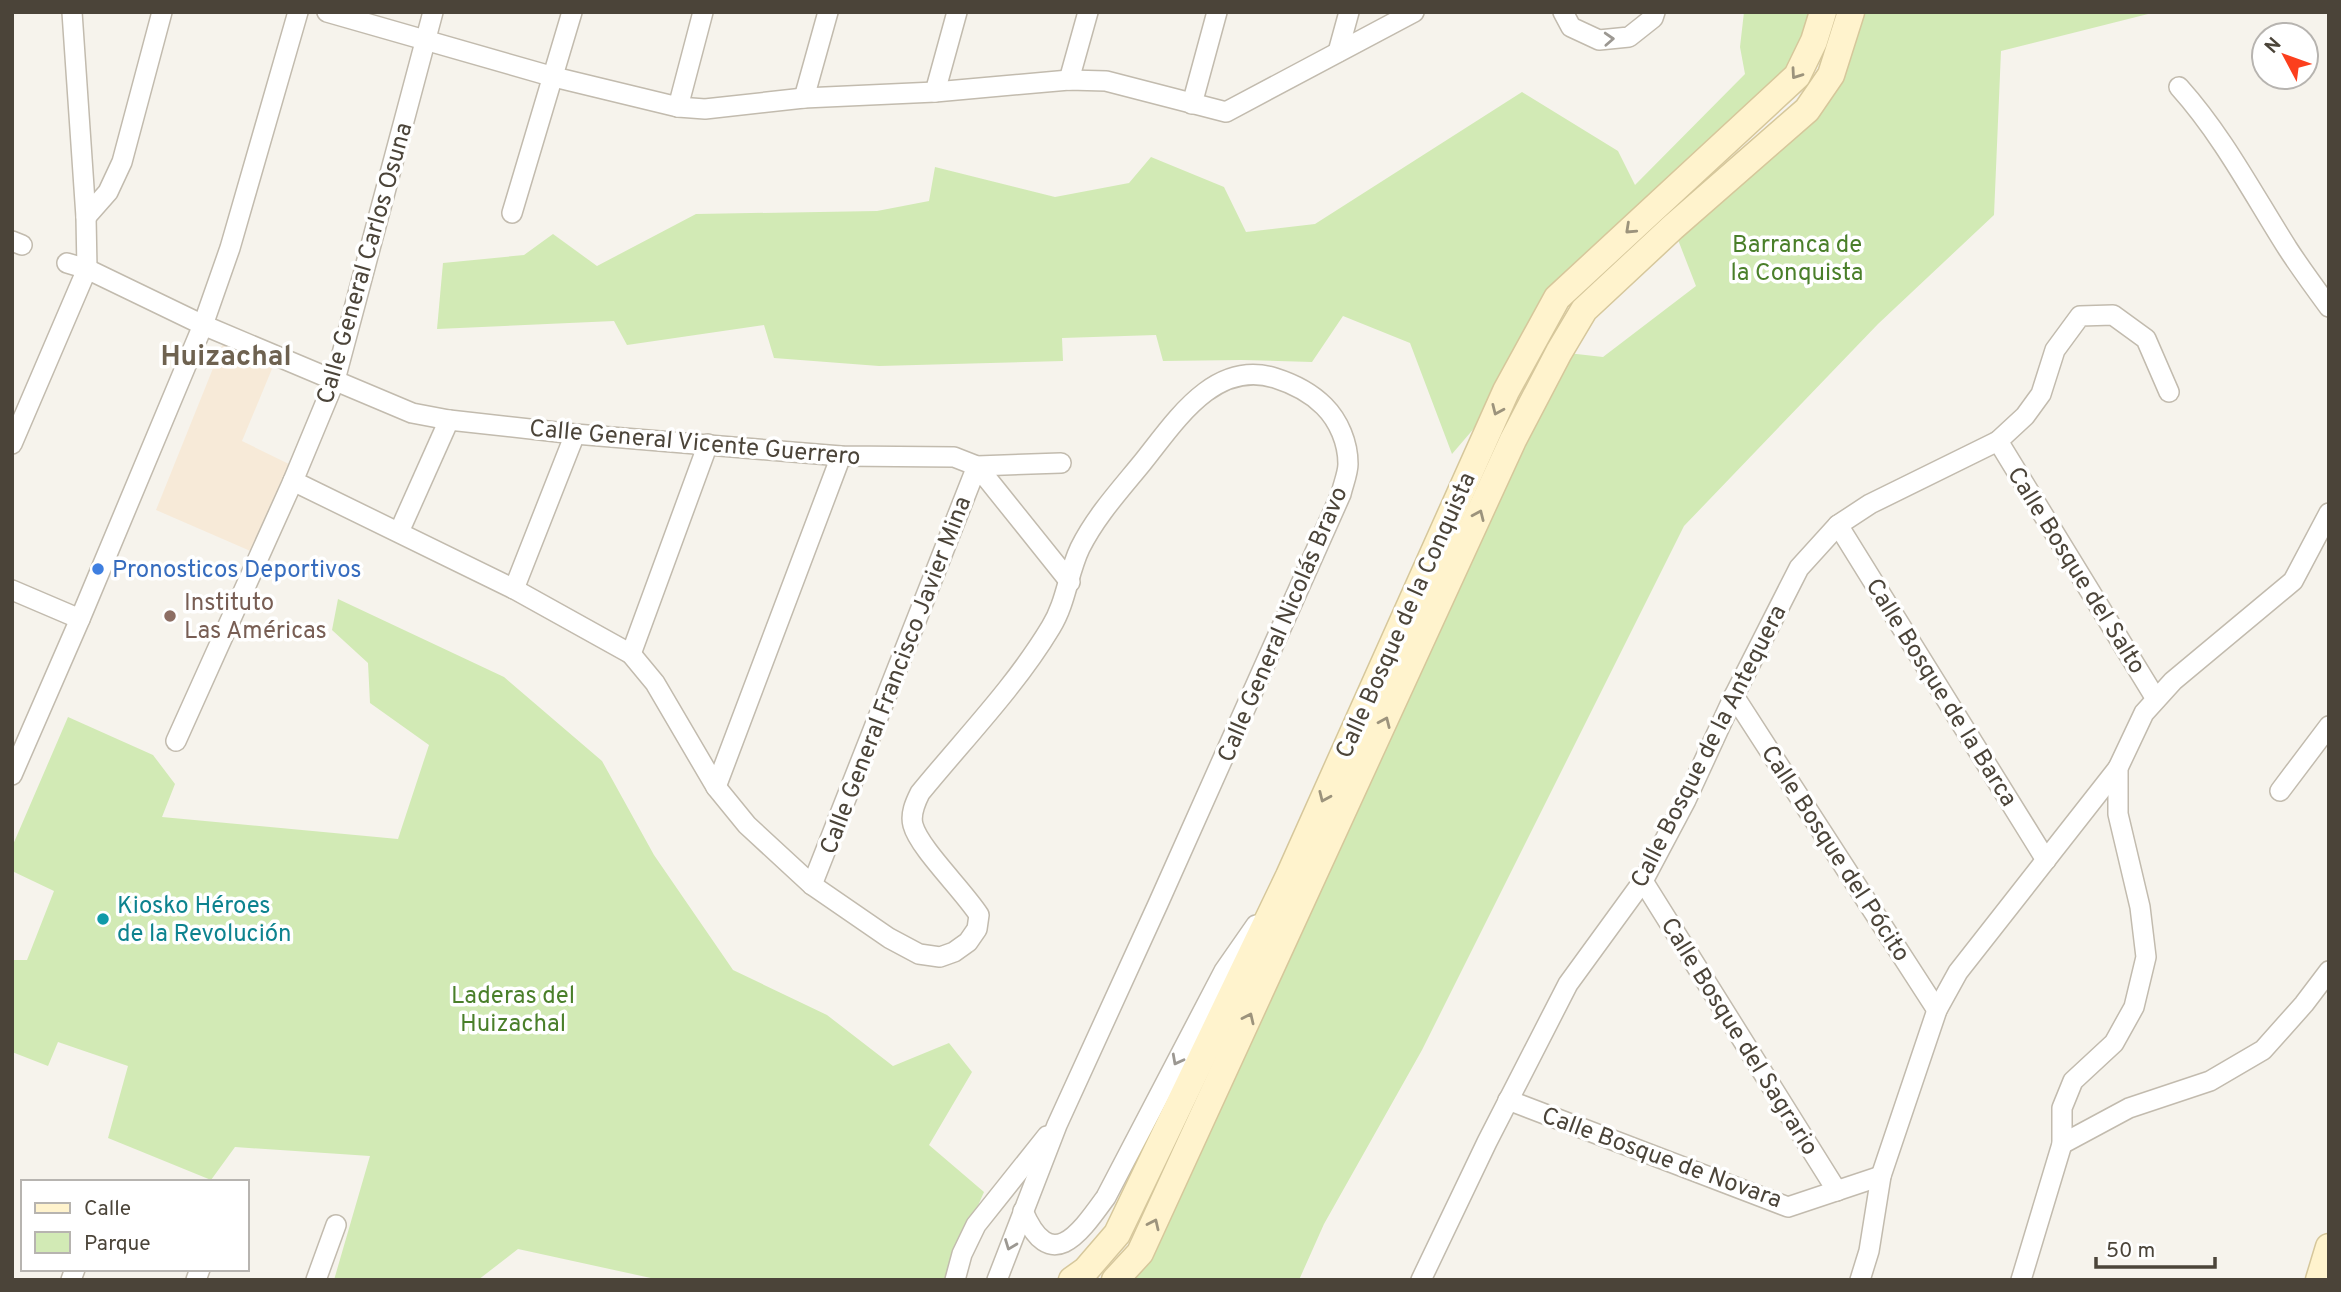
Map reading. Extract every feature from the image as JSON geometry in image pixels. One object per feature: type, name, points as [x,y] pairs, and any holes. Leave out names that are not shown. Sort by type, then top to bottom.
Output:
[{"type":"main road","name":"Calle Bosque de la Conquista","points":[[1072,1280],[1086,1270],[1117,1234],[1289,876],[1506,391],[1557,298],[1797,76],[1814,41],[1822,12]]},
{"type":"main road","name":"Calle Bosque de la Conquista","points":[[1115,1280],[1140,1253],[1513,440],[1559,352],[1584,310],[1807,110],[1831,75],[1851,12]]},
{"type":"main road","points":[[2319,1280],[2329,1247]]},
{"type":"street","points":[[12,444],[87,269],[72,12]]},
{"type":"street","points":[[86,217],[108,192],[122,162],[162,12]]},
{"type":"street","points":[[12,775],[202,325],[230,248],[298,12]]},
{"type":"street","points":[[327,12],[554,78],[678,107],[705,109],[804,98],[935,92],[1069,80],[1105,81],[1226,113],[1414,12]]},
{"type":"street","name":"Calle General Carlos Osuna","points":[[176,741],[293,481],[335,380],[433,12]]},
{"type":"street","points":[[512,213],[572,12]]},
{"type":"street","points":[[678,107],[703,12]]},
{"type":"street","points":[[804,98],[828,12]]},
{"type":"street","points":[[935,92],[957,12]]},
{"type":"street","points":[[1069,80],[1088,12]]},
{"type":"street","points":[[1192,104],[1217,12]]},
{"type":"street","points":[[1338,52],[1349,12]]},
{"type":"street","points":[[1563,12],[1571,27],[1599,40],[1629,37],[1653,18],[1655,12]]},
{"type":"street","points":[[2179,87],[2202,113],[2232,157],[2289,251],[2329,307]]},
{"type":"street","name":"Calle General Vicente Guerrero","points":[[68,263],[87,269],[202,325],[412,413],[575,433],[841,456],[954,457],[977,466],[1061,463]]},
{"type":"street","name":"Calle Bosque de la Antequera","points":[[1421,1280],[1508,1100],[1568,984],[1643,881],[1686,800],[1734,696],[1799,568],[1838,525],[1870,504],[1998,441],[2025,416],[2041,394],[2055,350],[2080,316],[2113,315],[2146,340],[2169,393]]},
{"type":"street","name":"Calle General Nicolás Bravo","points":[[812,885],[868,925],[919,954],[940,957],[954,953],[968,942],[976,929],[979,915],[918,837],[912,822],[914,807],[920,793],[1040,644],[1052,625],[1070,582],[1079,550],[1097,518],[1191,403],[1214,386],[1241,374],[1267,375],[1294,383],[1315,397],[1332,414],[1342,434],[1348,465],[1341,494],[1057,1125],[997,1280]]},
{"type":"street","points":[[399,532],[449,419]]},
{"type":"street","points":[[514,589],[575,433]]},
{"type":"street","name":"Calle Bosque del Salto","points":[[1998,441],[2156,699]]},
{"type":"street","points":[[631,654],[708,444]]},
{"type":"street","points":[[716,787],[841,456]]},
{"type":"street","points":[[977,466],[1070,582]]},
{"type":"street","name":"Calle General Francisco Javier Mina","points":[[812,885],[977,466]]},
{"type":"street","points":[[293,481],[514,589],[631,654],[655,683],[716,787],[747,825],[812,885]]},
{"type":"street","points":[[1860,1280],[1868,1251],[1881,1176],[1937,1010],[1958,972],[2118,768],[2144,713],[2173,681],[2293,581],[2329,513]]},
{"type":"street","name":"Calle Bosque de la Barca","points":[[1838,525],[2046,860]]},
{"type":"street","points":[[12,590],[80,619]]},
{"type":"street","name":"Calle Bosque del Pócito","points":[[1734,696],[1937,1010]]},
{"type":"street","points":[[2280,791],[2329,726]]},
{"type":"street","points":[[2021,1280],[2062,1144],[2062,1108],[2073,1082],[2114,1043],[2134,1007],[2146,957],[2140,906],[2118,814],[2118,768]]},
{"type":"street","points":[[1023,1211],[1030,1228],[1049,1244],[1061,1244],[1073,1238],[1086,1224],[1106,1197],[1224,971],[1289,876]]},
{"type":"street","name":"Calle Bosque del Sagrario","points":[[1643,881],[1837,1191]]},
{"type":"street","points":[[2062,1144],[2129,1108],[2210,1081],[2263,1050],[2329,971]]},
{"type":"street","name":"Calle Bosque de Novara","points":[[1508,1100],[1788,1207],[1881,1176]]},
{"type":"street","name":"Calle General Nicolás Bravo","points":[[955,1280],[962,1254],[976,1225],[1057,1125]]},
{"type":"street","points":[[316,1280],[336,1225]]},
{"type":"shaded area","points":[[224,341],[274,364],[242,441],[293,466],[255,553],[156,510]]},
{"type":"green space","points":[[1744,12],[1820,12],[1814,41],[1557,298],[1506,391],[1452,454],[1410,343],[1343,316],[1312,362],[1163,361],[1156,335],[1062,338],[1063,361],[879,366],[774,358],[764,325],[627,345],[614,321],[437,329],[443,263],[524,255],[553,234],[597,266],[696,214],[877,211],[929,201],[935,167],[1055,197],[1129,183],[1151,157],[1224,187],[1246,232],[1315,224],[1522,92],[1618,151],[1635,185],[1745,74],[1740,47]]},
{"type":"green space","name":"Barranca de la Conquista","points":[[1851,12],[2156,12],[2001,51],[1994,215],[1878,324],[1684,526],[1422,1050],[1324,1224],[1299,1280],[1115,1280],[1559,352],[1603,357],[1696,286],[1673,227],[1804,113]]},
{"type":"green space","name":"Laderas del Huizachal","points":[[338,599],[504,677],[602,761],[654,855],[733,970],[827,1015],[893,1066],[949,1043],[972,1072],[929,1145],[984,1192],[945,1280],[660,1280],[518,1249],[478,1280],[334,1280],[370,1156],[235,1147],[211,1180],[108,1138],[128,1066],[58,1042],[48,1066],[12,1052],[12,960],[27,960],[54,891],[12,871],[12,847],[68,717],[153,755],[175,784],[162,817],[398,839],[429,745],[370,703],[368,663],[332,630]]},
{"type":"place","name":"Pronosticos Deportivos","points":[[98,569]]},
{"type":"place","name":"Instituto Las Américas","points":[[170,616]]},
{"type":"place","name":"Kiosko Héroes de la Revolución","points":[[103,919]]},
{"type":"district","name":"Huizachal","points":[[226,355]]}]
